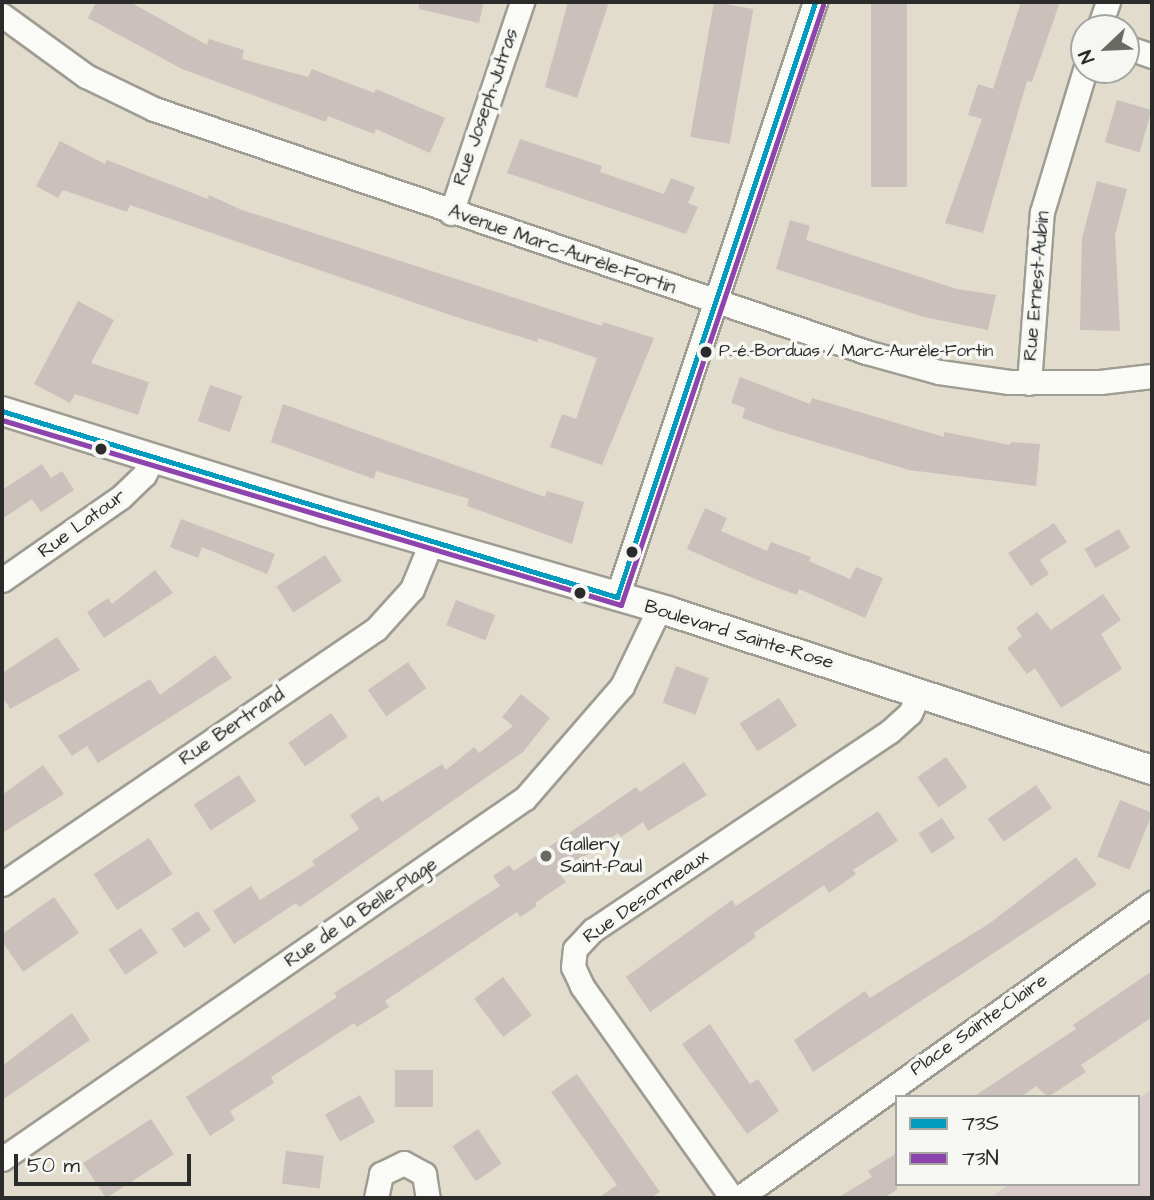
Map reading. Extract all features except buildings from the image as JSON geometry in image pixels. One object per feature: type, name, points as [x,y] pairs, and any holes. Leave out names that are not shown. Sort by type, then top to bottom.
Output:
[{"type":"street","name":"Rue Joseph-Jutras","points":[[451,213],[522,2]]},
{"type":"street","points":[[617,597],[815,2]]},
{"type":"street","name":"Avenue Marc-Aurèle-Fortin","points":[[2,15],[76,70],[154,109],[451,213],[904,363],[1029,383],[1152,376]]},
{"type":"street","name":"Rue Ernest-Aubin","points":[[1029,383],[1042,212],[1081,84]]},
{"type":"street","name":"Boulevard Sainte-Rose","points":[[2,411],[152,459],[659,609],[920,692],[1152,770]]},
{"type":"street","name":"Rue Latour","points":[[2,580],[121,497],[144,475],[152,459]]},
{"type":"street","name":"Rue Bertrand","points":[[2,884],[376,629],[412,589],[431,543]]},
{"type":"street","name":"Rue de la Belle-Plage","points":[[2,1159],[525,798],[622,686],[659,609]]},
{"type":"street","name":"Rue Desormeaux","points":[[732,1198],[582,986],[573,967],[575,949],[593,930],[889,732],[910,713],[920,692]]},
{"type":"street","name":"Place Sainte-Claire","points":[[739,1198],[1152,903]]},
{"type":"street","points":[[376,1198],[381,1174],[404,1163],[424,1174],[428,1198]]},
{"type":"shaded area","points":[[1152,1089],[1152,1198],[989,1198],[1007,1186],[1140,1186],[1140,1098]]},
{"type":"transit line","name":"73S","points":[[2,411],[617,597],[815,2]]},
{"type":"transit line","name":"73N","points":[[2,420],[621,605],[823,5]]},
{"type":"place","name":"P.-é.-Borduas / Marc-Aurèle-Fortin","points":[[706,352]]},
{"type":"place","name":"Gallery Saint-Paul","points":[[546,856]]}]
